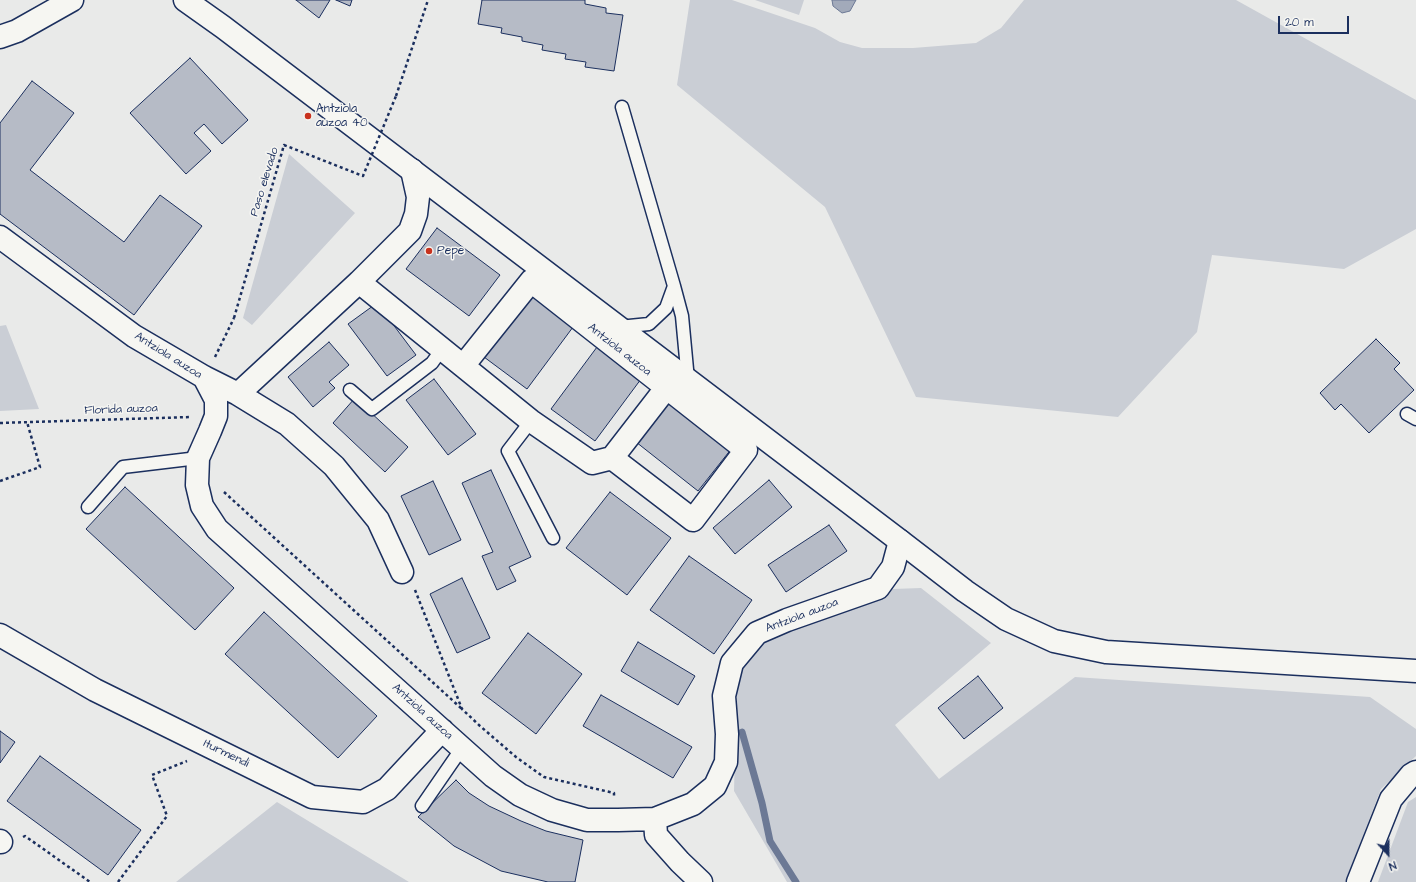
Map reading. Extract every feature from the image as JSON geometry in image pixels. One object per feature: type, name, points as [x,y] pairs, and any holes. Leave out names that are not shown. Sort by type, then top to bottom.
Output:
[{"type":"street","points":[[0,37],[17,31],[72,0]]},
{"type":"street","points":[[185,0],[223,26],[965,591],[1006,619],[1054,641],[1106,652],[1416,671]]},
{"type":"street","points":[[238,394],[359,282],[410,231],[416,214],[418,198],[412,170]]},
{"type":"street","name":"Antziola auzoa","points":[[0,237],[134,336],[208,370],[216,400],[216,416],[198,458],[196,485],[202,506],[217,529],[493,776],[520,795],[552,810],[587,820],[656,819],[693,804],[716,786],[726,762],[727,734],[724,696],[732,663],[756,633],[787,620],[878,588],[893,567],[900,541]]},
{"type":"street","name":"Antziola auzoa","points":[[463,366],[531,281],[746,450],[693,520],[612,458]]},
{"type":"street","points":[[359,282],[531,421],[592,463],[612,458],[667,387]]},
{"type":"street","points":[[208,370],[238,394],[287,424],[334,466],[378,520],[402,572]]},
{"type":"street","name":"Iturmendi","points":[[0,635],[95,690],[312,797],[363,802],[387,789],[442,730]]},
{"type":"street","points":[[1358,882],[1391,799],[1411,775],[1416,772]]},
{"type":"street","points":[[656,819],[656,835],[680,862],[701,882]]},
{"type":"lane","points":[[622,107],[682,316],[688,380]]},
{"type":"lane","points":[[619,327],[650,324],[666,308],[674,286]]},
{"type":"lane","points":[[350,390],[372,409],[432,363],[442,349]]},
{"type":"lane","points":[[531,421],[508,451],[553,538]]},
{"type":"lane","points":[[88,507],[123,467],[198,458]]},
{"type":"lane","points":[[422,806],[462,748]]},
{"type":"path","name":"Paso elevado","points":[[208,370],[234,318],[284,146],[363,176],[396,96],[428,0]]},
{"type":"path","name":"Florida auzoa","points":[[0,423],[192,417],[210,431]]},
{"type":"path","points":[[0,481],[40,466],[27,422]]},
{"type":"path","points":[[222,490],[480,726],[516,757],[544,777],[614,793],[618,820]]},
{"type":"path","points":[[402,572],[414,587],[462,709]]},
{"type":"path","points":[[118,882],[167,816],[152,775],[198,756],[209,746]]},
{"type":"path","points":[[0,842],[25,836],[90,882]]},
{"type":"shaded area","points":[[690,0],[732,0],[815,28],[840,42],[862,48],[913,48],[976,43],[1001,28],[1024,0],[1236,0],[1416,100],[1416,229],[1344,269],[1212,255],[1197,332],[1118,417],[916,397],[825,207],[677,85]]},
{"type":"shaded area","points":[[755,0],[804,0],[799,15]]},
{"type":"shaded area","points":[[289,154],[355,213],[252,325],[243,318]]},
{"type":"shaded area","points":[[6,325],[39,409],[0,411],[0,326]]},
{"type":"shaded area","points":[[921,588],[991,643],[895,725],[939,779],[1075,677],[1370,697],[1416,729],[1416,756],[1381,789],[1345,882],[787,882],[734,791],[737,672],[761,641],[893,589]]},
{"type":"shaded area","points":[[1416,797],[1416,882],[1378,882],[1408,802]]},
{"type":"shaded area","points":[[277,802],[409,882],[176,882]]},
{"type":"water","points":[[832,0],[856,0],[850,11],[842,13],[833,6]]},
{"type":"building","points":[[296,0],[330,0],[319,18]]},
{"type":"building","points":[[336,0],[352,0],[350,6]]},
{"type":"building","points":[[482,0],[585,0],[585,4],[606,8],[606,13],[623,15],[614,71],[585,67],[586,62],[565,59],[566,54],[542,50],[543,45],[522,41],[522,37],[501,33],[502,28],[478,24]]},
{"type":"building","points":[[190,58],[248,120],[222,144],[204,124],[194,133],[211,151],[186,174],[130,113]]},
{"type":"building","points":[[32,81],[74,113],[30,170],[124,242],[160,195],[202,226],[134,315],[0,214],[0,123]]},
{"type":"building","points":[[437,228],[500,275],[469,316],[406,269]]},
{"type":"building","points":[[534,291],[576,323],[527,389],[484,357]]},
{"type":"building","points":[[377,303],[416,355],[387,376],[348,324]]},
{"type":"building","points":[[1376,339],[1400,363],[1394,369],[1414,390],[1369,433],[1341,404],[1335,410],[1320,393]]},
{"type":"building","points":[[329,342],[349,365],[329,382],[335,388],[313,407],[288,377]]},
{"type":"building","points":[[600,343],[644,375],[595,441],[551,409]]},
{"type":"building","points":[[434,379],[476,434],[448,455],[406,400]]},
{"type":"building","points":[[355,398],[408,447],[385,472],[333,423]]},
{"type":"building","points":[[669,400],[732,448],[698,491],[636,442]]},
{"type":"building","points":[[491,470],[531,557],[509,567],[516,581],[497,590],[482,556],[493,552],[462,483]]},
{"type":"building","points":[[769,480],[792,507],[735,554],[713,528]]},
{"type":"building","points":[[433,481],[461,540],[429,555],[401,496]]},
{"type":"building","points":[[125,487],[234,588],[195,630],[86,529]]},
{"type":"building","points":[[610,492],[671,538],[627,595],[566,548]]},
{"type":"building","points":[[829,525],[847,551],[786,592],[768,565]]},
{"type":"building","points":[[689,556],[752,600],[714,654],[650,610]]},
{"type":"building","points":[[462,578],[490,638],[457,653],[430,594]]},
{"type":"building","points":[[264,612],[377,716],[338,758],[225,654]]},
{"type":"building","points":[[528,633],[582,674],[536,734],[482,693]]},
{"type":"building","points":[[638,642],[695,676],[678,705],[621,671]]},
{"type":"building","points":[[978,676],[1003,708],[964,739],[938,708]]},
{"type":"building","points":[[601,695],[692,747],[673,778],[583,726]]},
{"type":"building","points":[[0,731],[15,742],[0,763]]},
{"type":"building","points":[[40,756],[141,830],[108,875],[7,801]]},
{"type":"building","points":[[456,780],[469,793],[489,806],[546,831],[583,840],[575,882],[548,882],[501,871],[454,846],[418,817]]},
{"type":"waterway","points":[[742,732],[762,803],[770,841],[796,882]]},
{"type":"place","name":"Antziola auzoa 40","points":[[308,116]]},
{"type":"place","name":"Pepe","points":[[429,251]]}]
